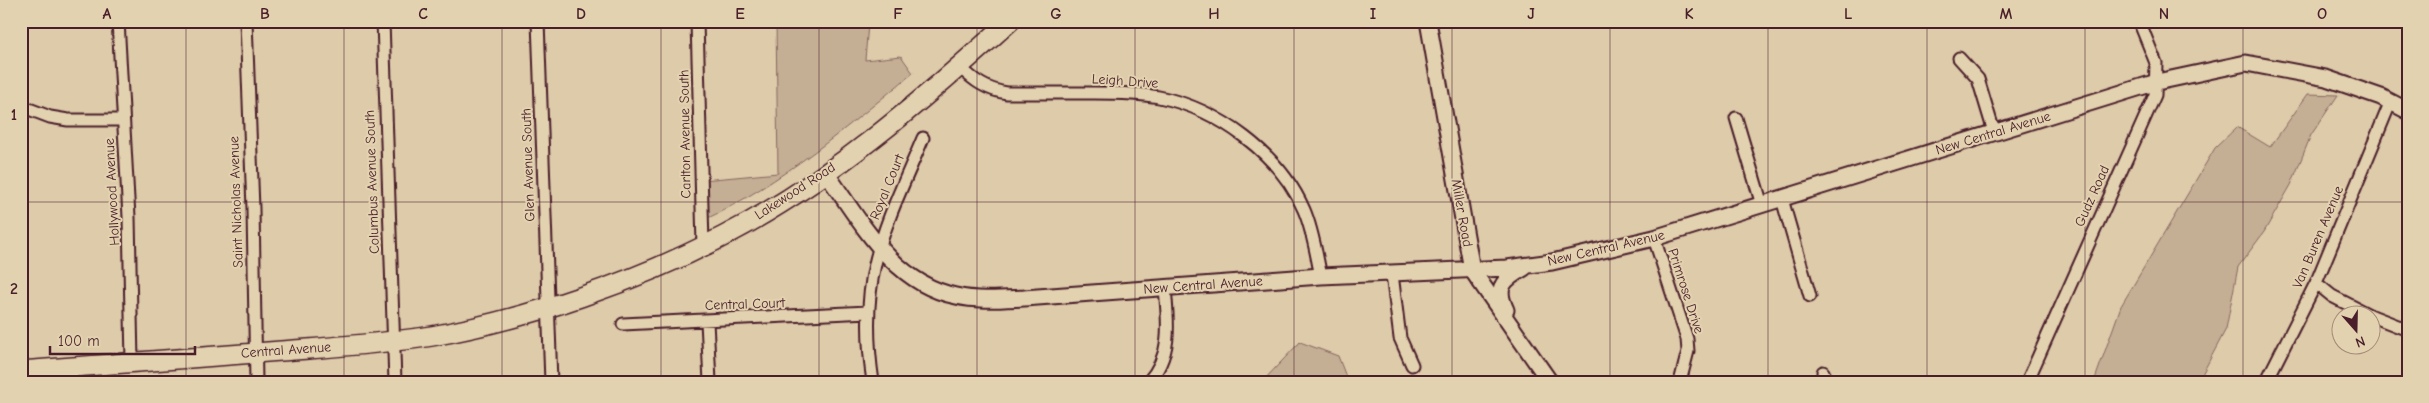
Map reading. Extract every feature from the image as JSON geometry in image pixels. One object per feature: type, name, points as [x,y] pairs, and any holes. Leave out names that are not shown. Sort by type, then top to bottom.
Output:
[{"type":"main road","name":"Lakewood Road","points":[[547,307],[613,285],[703,246],[725,235],[826,173],[864,145],[960,67],[1010,21]]},
{"type":"main road","name":"Central Avenue","points":[[21,370],[392,342],[488,324],[547,307]]},
{"type":"street","name":"Hollywood Avenue","points":[[118,21],[129,217],[132,362]]},
{"type":"street","name":"Saint Nicholas Avenue","points":[[246,21],[253,209],[256,382]]},
{"type":"street","name":"Columbus Avenue South","points":[[383,21],[392,342],[395,382]]},
{"type":"street","name":"Glen Avenue South","points":[[538,21],[551,382]]},
{"type":"street","name":"Carlton Avenue South","points":[[697,21],[703,246]]},
{"type":"street","name":"Miller Road","points":[[1428,21],[1472,270],[1550,382]]},
{"type":"street","name":"Gudz Road","points":[[2026,382],[2155,95],[2157,82],[2156,63],[2139,21]]},
{"type":"street","points":[[1959,58],[1978,79],[1994,132]]},
{"type":"street","name":"New Central Avenue","points":[[826,173],[880,248],[897,265],[929,287],[954,296],[980,300],[1321,276],[1527,266],[1610,250],[1654,238],[2157,82],[2246,63],[2326,78],[2390,101],[2408,111]]},
{"type":"street","name":"Leigh Drive","points":[[960,67],[972,78],[993,91],[1007,93],[1127,93],[1159,97],[1195,108],[1221,122],[1260,150],[1294,190],[1312,230],[1321,276]]},
{"type":"street","name":"Van Buren Avenue","points":[[2266,382],[2316,283],[2390,101]]},
{"type":"street","points":[[21,106],[50,117],[68,120],[123,120]]},
{"type":"street","points":[[1736,118],[1762,205]]},
{"type":"street","name":"Royal Court","points":[[873,382],[867,342],[868,312],[875,264],[923,138]]},
{"type":"street","points":[[1782,198],[1810,296]]},
{"type":"street","name":"Primrose Drive","points":[[1654,238],[1687,339],[1688,351],[1680,382]]},
{"type":"street","points":[[1518,335],[1500,296],[1502,286],[1508,278],[1527,266]]},
{"type":"street","points":[[1392,274],[1400,338],[1412,365]]},
{"type":"street","points":[[2316,283],[2332,296],[2352,306]]},
{"type":"street","points":[[1148,382],[1156,373],[1165,352],[1169,335],[1165,288]]},
{"type":"street","name":"Central Court","points":[[623,324],[868,312]]},
{"type":"street","points":[[2382,320],[2408,330]]},
{"type":"street","points":[[707,321],[710,382]]},
{"type":"shaded area","points":[[776,21],[886,21],[868,24],[865,60],[901,56],[913,73],[813,153],[760,189],[704,220],[703,180],[778,173]]},
{"type":"shaded area","points":[[2308,94],[2338,95],[2311,135],[2291,185],[2264,232],[2238,267],[2226,329],[2198,382],[2094,382],[2121,306],[2215,148],[2237,127],[2270,147]]},
{"type":"shaded area","points":[[1300,342],[1338,356],[1348,382],[1262,382]]}]
